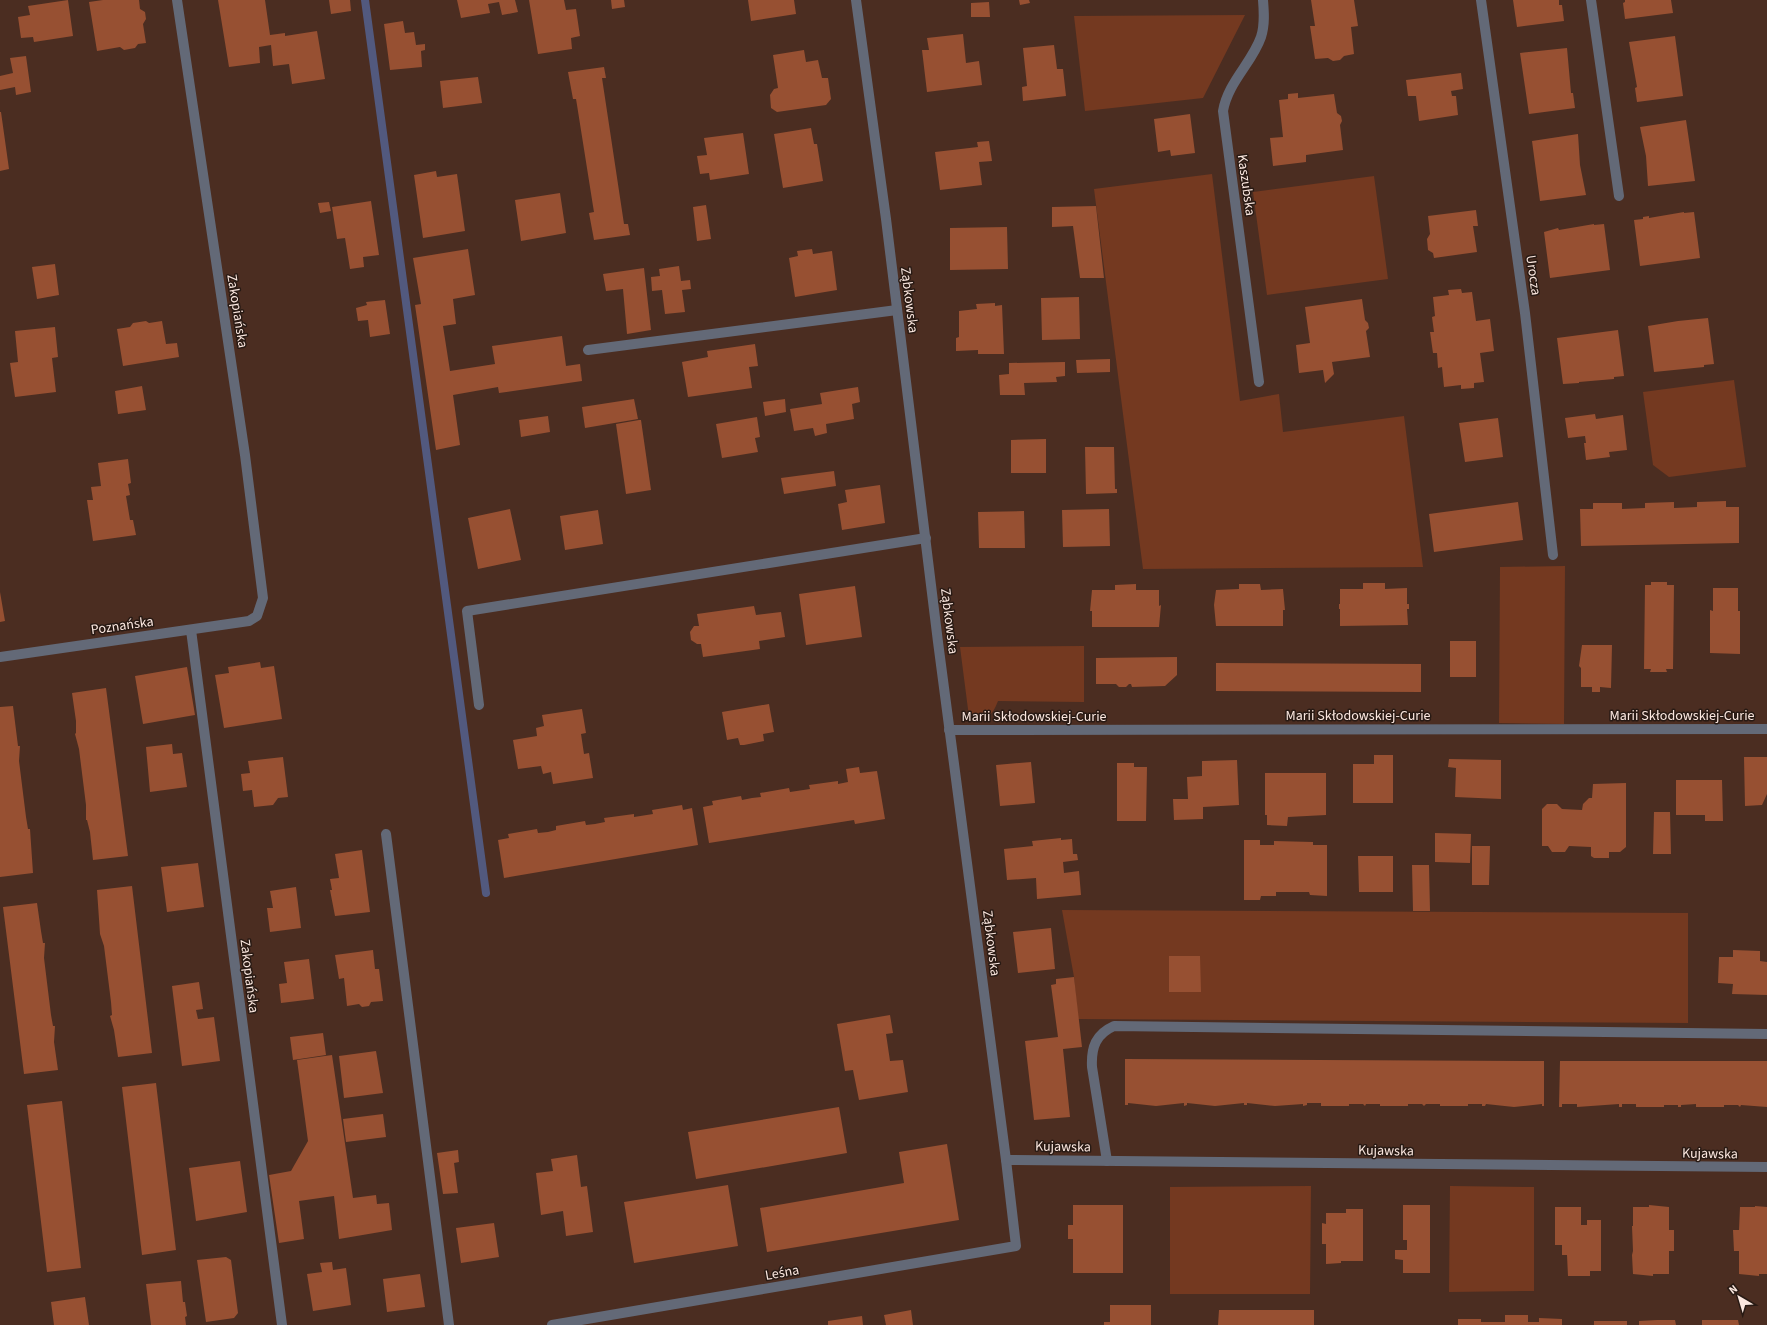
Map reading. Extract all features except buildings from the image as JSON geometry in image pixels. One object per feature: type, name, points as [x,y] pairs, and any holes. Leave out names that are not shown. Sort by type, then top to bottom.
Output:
[{"type":"street","name":"Zakopiańska","points":[[177,0],[245,455],[263,598],[257,616],[249,621]]},
{"type":"street","name":"Ząbkowska","points":[[856,0],[898,310],[949,730],[1016,1246]]},
{"type":"street","name":"Kaszubska","points":[[1259,382],[1223,111],[1225,99],[1261,37],[1265,17],[1263,0]]},
{"type":"street","name":"Urocza","points":[[1481,0],[1525,313],[1553,555]]},
{"type":"street","points":[[1591,0],[1619,196]]},
{"type":"street","points":[[588,350],[898,310]]},
{"type":"street","points":[[479,705],[467,611],[926,538]]},
{"type":"street","name":"Poznańska","points":[[0,657],[249,621]]},
{"type":"street","name":"Zakopiańska","points":[[191,630],[282,1325]]},
{"type":"street","name":"Marii Skłodowskiej-Curie","points":[[949,730],[1767,729]]},
{"type":"street","points":[[386,834],[449,1325]]},
{"type":"street","points":[[1107,1161],[1092,1067],[1092,1056],[1095,1040],[1104,1030],[1114,1026],[1767,1034]]},
{"type":"street","name":"Kujawska","points":[[1006,1160],[1767,1167]]},
{"type":"street","name":"Leśna","points":[[552,1325],[1016,1246]]},
{"type":"shaded area","points":[[1245,15],[1203,98],[1085,111],[1074,16]]},
{"type":"shaded area","points":[[1212,174],[1240,401],[1279,394],[1283,432],[1404,416],[1423,567],[1143,569],[1094,189]]},
{"type":"shaded area","points":[[1374,176],[1388,279],[1267,295],[1253,192]]},
{"type":"shaded area","points":[[1734,380],[1746,467],[1669,477],[1653,465],[1643,392]]},
{"type":"shaded area","points":[[1565,566],[1564,724],[1499,723],[1500,567]]},
{"type":"shaded area","points":[[1084,646],[1084,702],[998,701],[993,711],[988,716],[969,717],[960,647]]},
{"type":"shaded area","points":[[1062,910],[1688,913],[1688,1023],[1078,1019],[1074,977]]},
{"type":"shaded area","points":[[1311,1186],[1310,1294],[1170,1294],[1170,1187]]},
{"type":"shaded area","points":[[1450,1186],[1534,1187],[1534,1291],[1449,1292]]},
{"type":"waterway","points":[[365,0],[486,893]]}]
